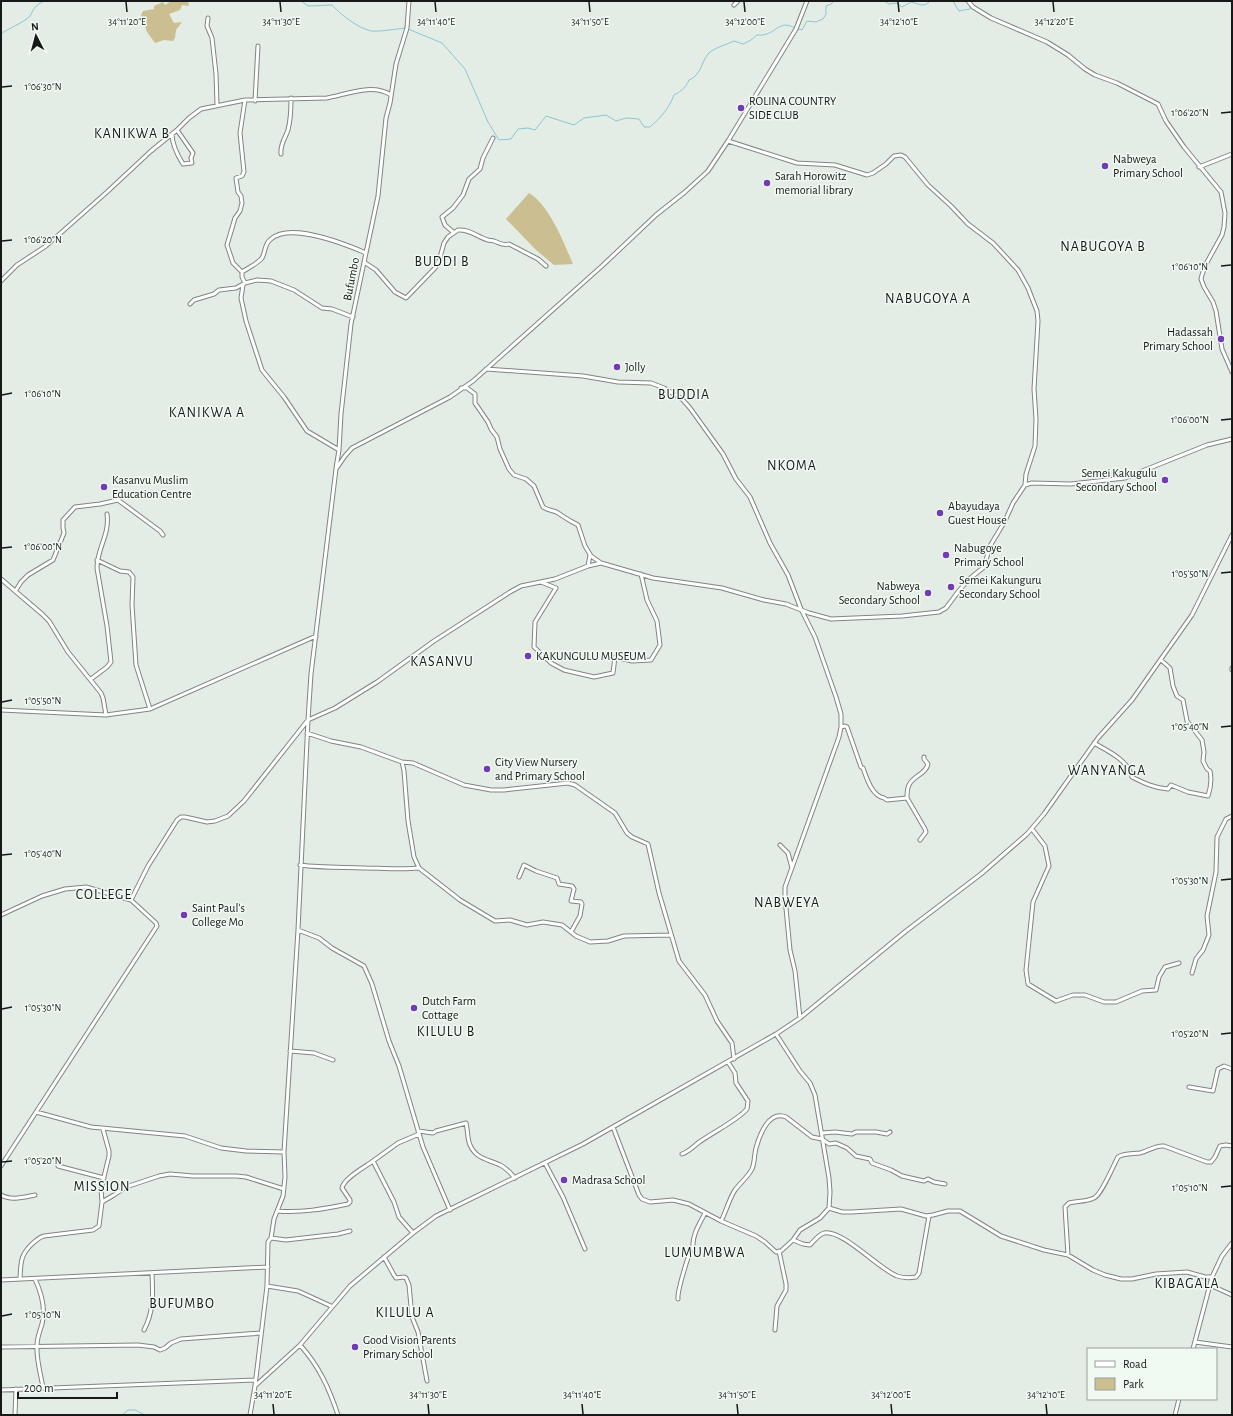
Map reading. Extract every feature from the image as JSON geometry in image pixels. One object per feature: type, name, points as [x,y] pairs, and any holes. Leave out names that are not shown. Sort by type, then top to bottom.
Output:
[{"type":"street","name":"Bufumbo","points":[[250,1415],[256,1380],[267,1286],[268,1242],[271,1238],[272,1227],[282,1200],[284,1189],[284,1152],[298,930],[307,733],[316,636],[339,450],[341,414],[353,317],[378,196],[386,118],[396,64],[407,28],[410,1]]},
{"type":"street","points":[[734,5],[738,1]]},
{"type":"street","points":[[336,469],[352,448],[450,397],[473,380],[602,266],[656,215],[704,176],[713,165],[796,29],[807,1]]},
{"type":"street","points":[[968,1],[973,7],[991,18],[1048,42],[1095,75],[1117,83],[1158,104],[1175,134],[1199,167],[1221,192],[1225,213],[1222,235],[1206,264],[1201,279],[1213,302],[1216,311],[1222,349],[1232,372]]},
{"type":"street","points":[[208,18],[207,26],[212,38],[216,74],[217,105]]},
{"type":"street","points":[[255,101],[258,46]]},
{"type":"street","points":[[1,281],[18,265],[46,246],[108,192],[151,151],[177,130],[198,110],[204,107],[245,100],[255,101],[291,98],[327,98],[336,95],[374,89],[384,90],[391,95]]},
{"type":"street","points":[[281,154],[281,147],[292,113],[291,98]]},
{"type":"street","points":[[245,100],[240,133],[244,172],[242,176],[236,178],[238,192],[241,196],[242,203],[227,242],[233,263],[242,272],[244,284],[241,298],[246,321],[262,370],[284,397],[306,431],[339,450]]},
{"type":"street","points":[[172,134],[176,153],[183,164],[192,163],[191,158],[193,153],[177,130]]},
{"type":"street","points":[[453,232],[445,225],[442,218],[453,208],[463,195],[469,179],[480,169],[483,158],[493,138]]},
{"type":"street","points":[[461,388],[467,388],[475,394],[475,403],[488,422],[490,429],[497,437],[500,449],[509,469],[514,475],[526,479],[534,486],[546,509],[557,512],[571,523],[578,525],[585,546],[590,555],[601,563],[662,580],[722,588],[764,600],[786,604],[831,619],[927,614],[944,610],[968,580],[984,566],[990,546],[1013,503],[1025,485],[1026,474],[1035,446],[1036,419],[1034,389],[1038,321],[1037,311],[1028,288],[1018,270],[993,243],[968,224],[928,185],[905,157],[894,156],[873,173],[866,175],[835,165],[797,163],[728,141]]},
{"type":"street","points":[[1199,167],[1232,154]]},
{"type":"street","points":[[364,262],[376,270],[395,292],[406,298],[435,268],[439,261],[444,243],[453,232],[460,230],[469,231],[498,244],[509,244],[538,259],[546,266]]},
{"type":"street","points":[[242,272],[262,257],[266,243],[272,237],[290,232],[322,237],[366,253]]},
{"type":"street","points":[[190,304],[194,300],[214,294],[219,290],[236,288],[257,280],[271,281],[294,290],[322,308],[332,309],[353,317]]},
{"type":"street","points":[[486,369],[578,376],[618,382],[646,382],[664,388],[682,399],[690,408],[723,454],[736,479],[750,497],[770,543],[789,579],[801,609],[815,637],[840,710],[841,727],[839,737],[785,888],[790,950],[795,972],[800,1018]]},
{"type":"street","points":[[1025,485],[1032,483],[1071,484],[1125,478],[1207,445],[1232,439]]},
{"type":"street","points":[[16,590],[28,575],[53,560],[64,533],[63,520],[76,507],[118,500],[160,531],[163,536]]},
{"type":"street","points":[[91,679],[107,667],[111,662],[97,568],[97,560],[107,534],[107,514]]},
{"type":"street","points":[[255,1386],[300,1345],[331,1306],[350,1286],[413,1233],[436,1216],[583,1144],[776,1034],[800,1018],[910,928],[981,874],[1023,839],[1032,829],[1094,743],[1132,700],[1161,660],[1199,603],[1232,538]]},
{"type":"street","points":[[588,566],[590,555]]},
{"type":"street","points":[[97,560],[120,571],[129,572],[133,577],[132,605],[136,665],[150,709]]},
{"type":"street","points":[[131,900],[148,866],[177,820],[181,817],[185,817],[207,822],[228,816],[244,801],[308,720],[335,708],[359,693],[399,667],[434,641],[521,586],[562,577],[588,566],[601,563]]},
{"type":"street","points":[[539,582],[556,588],[535,622],[534,647],[551,663],[564,670],[594,677],[613,673],[615,657],[632,661],[651,660],[660,645],[657,621],[647,600],[641,574]]},
{"type":"street","points":[[1,579],[16,590],[46,617],[68,652],[91,679],[103,698],[106,715]]},
{"type":"street","points":[[806,618],[816,615]]},
{"type":"street","points":[[1,710],[106,715],[150,709],[316,636]]},
{"type":"street","points":[[1094,743],[1117,757],[1130,769],[1132,777],[1148,785],[1168,789],[1171,785],[1188,792],[1208,796],[1212,785],[1210,771],[1207,769],[1203,761],[1204,752],[1202,740],[1187,721],[1183,700],[1177,696],[1173,686],[1170,668],[1161,660]]},
{"type":"street","points":[[841,727],[847,727],[861,767],[863,768],[875,793],[889,801],[907,798]]},
{"type":"street","points":[[307,733],[331,741],[362,747],[402,762],[413,763],[464,785],[491,790],[507,790],[568,783],[580,787],[616,813],[627,833],[632,837],[648,844],[679,962],[702,988],[717,1021],[732,1043],[734,1059]]},
{"type":"street","points":[[920,840],[926,830],[907,798],[909,784],[927,767],[928,764],[924,757]]},
{"type":"street","points":[[402,762],[410,842],[414,858],[419,868],[460,900],[495,921],[510,920],[527,925],[543,922],[562,925],[576,936],[590,942],[608,941],[624,936],[671,935]]},
{"type":"street","points":[[1192,974],[1196,959],[1203,950],[1210,936],[1208,916],[1216,872],[1217,837],[1226,819],[1232,816]]},
{"type":"street","points":[[1032,829],[1044,846],[1049,866],[1033,902],[1026,970],[1028,984],[1056,1001],[1073,995],[1085,996],[1104,1002],[1116,1002],[1142,991],[1156,990],[1159,977],[1165,966],[1179,963]]},
{"type":"street","points":[[780,845],[788,854],[792,870]]},
{"type":"street","points":[[300,864],[318,867],[403,870],[419,868]]},
{"type":"street","points":[[519,877],[524,865],[557,878],[560,884],[572,886],[574,889],[572,901],[581,902],[582,904],[580,916],[571,932]]},
{"type":"street","points":[[1,915],[42,896],[66,889],[86,887],[131,900],[156,923],[156,926],[1,1165]]},
{"type":"street","points":[[298,930],[319,938],[332,948],[364,966],[376,994],[418,1133],[432,1170],[450,1210]]},
{"type":"street","points":[[776,1034],[813,1090],[822,1133],[830,1187],[829,1208],[820,1218],[807,1224],[800,1230],[793,1240],[779,1252]]},
{"type":"street","points":[[290,1051],[314,1053],[333,1060]]},
{"type":"street","points":[[682,1154],[686,1153],[698,1143],[740,1116],[747,1109],[748,1101],[736,1083],[735,1073],[728,1062]]},
{"type":"street","points":[[1189,1087],[1213,1091],[1218,1069],[1224,1066],[1232,1069]]},
{"type":"street","points":[[36,1112],[103,1129],[167,1133],[185,1136],[221,1148],[246,1151],[284,1152]]},
{"type":"street","points":[[721,1221],[734,1191],[752,1168],[759,1139],[765,1127],[772,1117],[782,1115],[812,1137],[822,1139],[829,1144],[836,1143],[846,1148],[856,1156],[870,1159],[872,1163],[902,1176],[924,1181],[928,1179],[934,1182],[946,1184]]},
{"type":"street","points":[[277,1211],[298,1212],[348,1204],[350,1200],[342,1188],[344,1183],[398,1143],[418,1133],[432,1133],[436,1130],[466,1123],[468,1142],[475,1154],[484,1160],[508,1170],[515,1178]]},
{"type":"street","points":[[613,1126],[639,1195],[642,1199],[650,1202],[673,1200],[689,1204],[721,1221],[756,1236],[765,1242],[773,1251],[779,1252]]},
{"type":"street","points":[[20,1278],[21,1260],[24,1253],[39,1238],[44,1236],[93,1230],[99,1226],[102,1202],[101,1189],[109,1151],[103,1129]]},
{"type":"street","points":[[822,1133],[835,1132],[852,1134],[856,1132],[876,1132],[887,1134],[890,1132]]},
{"type":"street","points":[[1068,1255],[1065,1207],[1069,1203],[1091,1199],[1097,1196],[1118,1157],[1121,1155],[1142,1152],[1160,1145],[1207,1162],[1211,1162],[1220,1146],[1232,1146]]},
{"type":"street","points":[[373,1161],[394,1202],[399,1217],[413,1233]]},
{"type":"street","points":[[545,1162],[563,1197],[585,1250]]},
{"type":"street","points":[[58,1166],[104,1178]]},
{"type":"street","points":[[102,1202],[126,1187],[170,1174],[246,1177],[284,1189]]},
{"type":"street","points":[[1,1195],[12,1198],[35,1196]]},
{"type":"street","points":[[829,1208],[842,1212],[901,1209],[920,1215],[929,1216],[948,1211],[960,1211],[1001,1236],[1044,1250],[1068,1255],[1093,1270],[1122,1279],[1132,1279],[1156,1274],[1187,1272],[1205,1277],[1212,1277]]},
{"type":"street","points":[[678,1299],[677,1295],[683,1271],[686,1268],[689,1251],[693,1247],[692,1242],[706,1213]]},
{"type":"street","points":[[793,1240],[802,1244],[810,1245],[818,1237],[828,1233],[848,1241],[857,1249],[898,1276],[916,1277],[919,1273],[929,1216]]},
{"type":"street","points":[[271,1238],[286,1240],[338,1234],[350,1230]]},
{"type":"street","points":[[1193,1348],[1212,1277],[1222,1256],[1232,1243]]},
{"type":"street","points":[[775,1330],[777,1306],[784,1295],[786,1284],[779,1252]]},
{"type":"street","points":[[384,1257],[394,1276],[396,1278],[406,1278],[410,1285],[412,1317],[417,1328],[427,1381]]},
{"type":"street","points":[[1,1280],[268,1267]]},
{"type":"street","points":[[144,1330],[149,1320],[153,1302],[152,1273]]},
{"type":"street","points":[[35,1279],[41,1293],[43,1319],[36,1346],[43,1388]]},
{"type":"street","points":[[1210,1285],[1232,1295]]},
{"type":"street","points":[[267,1286],[298,1290],[331,1306]]},
{"type":"street","points":[[1,1347],[138,1345],[154,1347],[160,1350],[181,1338],[261,1333]]},
{"type":"street","points":[[1195,1342],[1232,1347]]},
{"type":"street","points":[[300,1345],[311,1357],[320,1371],[338,1415]]},
{"type":"street","points":[[1,1390],[256,1380]]},
{"type":"street","points":[[15,1415],[16,1389]]},
{"type":"street","points":[[1175,1415],[1179,1400]]},
{"type":"green space","points":[[171,1],[188,1],[189,6],[182,5],[180,10],[169,14],[174,23],[182,22],[176,30],[173,41],[164,40],[155,43],[147,32],[141,15],[143,11],[154,9],[154,6],[163,2],[165,5]]},
{"type":"green space","points":[[529,193],[537,199],[550,215],[573,264],[554,265],[536,250],[506,219]]},
{"type":"waterway","points":[[1,34],[28,18],[35,7],[45,1]]},
{"type":"waterway","points":[[301,1],[308,6],[332,5],[350,21],[371,31],[405,28]]},
{"type":"waterway","points":[[798,29],[802,30],[807,21],[816,22],[823,19],[826,14],[826,6],[834,1]]},
{"type":"waterway","points":[[884,1],[889,4],[897,3],[902,7],[911,2],[925,5],[930,1]]},
{"type":"waterway","points":[[953,1],[959,11],[970,9],[970,5]]},
{"type":"waterway","points":[[408,29],[442,43],[465,69],[488,122],[499,140],[511,139],[518,129],[528,128],[535,130],[546,116],[574,125],[584,118],[606,115],[616,121],[626,118],[639,119],[644,127],[650,127],[664,112],[674,95],[683,89],[689,80],[696,75],[710,52],[734,41],[743,44],[757,35],[763,35],[780,26],[784,25],[795,28]]},
{"type":"waterway","points":[[122,1415],[128,1410],[135,1410],[145,1415]]},
{"type":"place","name":"ROLINA COUNTRY SIDE CLUB","points":[[741,108]]},
{"type":"place","name":"Nabweya Primary School","points":[[1105,166]]},
{"type":"place","name":"Sarah Horowitz memorial library","points":[[767,183]]},
{"type":"place","name":"Hadassah Primary School","points":[[1221,339]]},
{"type":"place","name":"Jolly","points":[[617,367]]},
{"type":"place","name":"Semei Kakugulu Secondary School","points":[[1165,480]]},
{"type":"place","name":"Kasanvu Muslim Education Centre","points":[[104,487]]},
{"type":"place","name":"Abayudaya Guest House","points":[[940,513]]},
{"type":"place","name":"Nabugoye Primary School","points":[[946,555]]},
{"type":"place","name":"Semei Kakunguru Secondary School","points":[[951,587]]},
{"type":"place","name":"Nabweya Secondary School","points":[[928,593]]},
{"type":"place","name":"KAKUNGULU MUSEUM","points":[[528,656]]},
{"type":"place","name":"City View Nursery and Primary School","points":[[487,769]]},
{"type":"place","name":"Saint Paul's College Mo","points":[[184,915]]},
{"type":"place","name":"Dutch Farm Cottage","points":[[414,1008]]},
{"type":"place","name":"Madrasa School","points":[[564,1180]]},
{"type":"place","name":"Good Vision Parents Primary School","points":[[355,1347]]},
{"type":"district","name":"KANIKWA B","points":[[132,133]]},
{"type":"district","name":"NABUGOYA B","points":[[1103,246]]},
{"type":"district","name":"BUDDI B","points":[[442,261]]},
{"type":"district","name":"NABUGOYA A","points":[[928,298]]},
{"type":"district","name":"BUDDIA","points":[[684,394]]},
{"type":"district","name":"KANIKWA A","points":[[207,412]]},
{"type":"district","name":"NKOMA","points":[[792,465]]},
{"type":"district","name":"KASANVU","points":[[442,661]]},
{"type":"district","name":"WANYANGA","points":[[1107,770]]},
{"type":"district","name":"COLLEGE","points":[[104,894]]},
{"type":"district","name":"NABWEYA","points":[[787,902]]},
{"type":"district","name":"KILULU B","points":[[446,1031]]},
{"type":"district","name":"MISSION","points":[[102,1186]]},
{"type":"district","name":"LUMUMBWA","points":[[705,1252]]},
{"type":"district","name":"KIBAGALA","points":[[1187,1283]]},
{"type":"district","name":"BUFUMBO","points":[[182,1303]]},
{"type":"district","name":"KILULU A","points":[[405,1312]]}]
